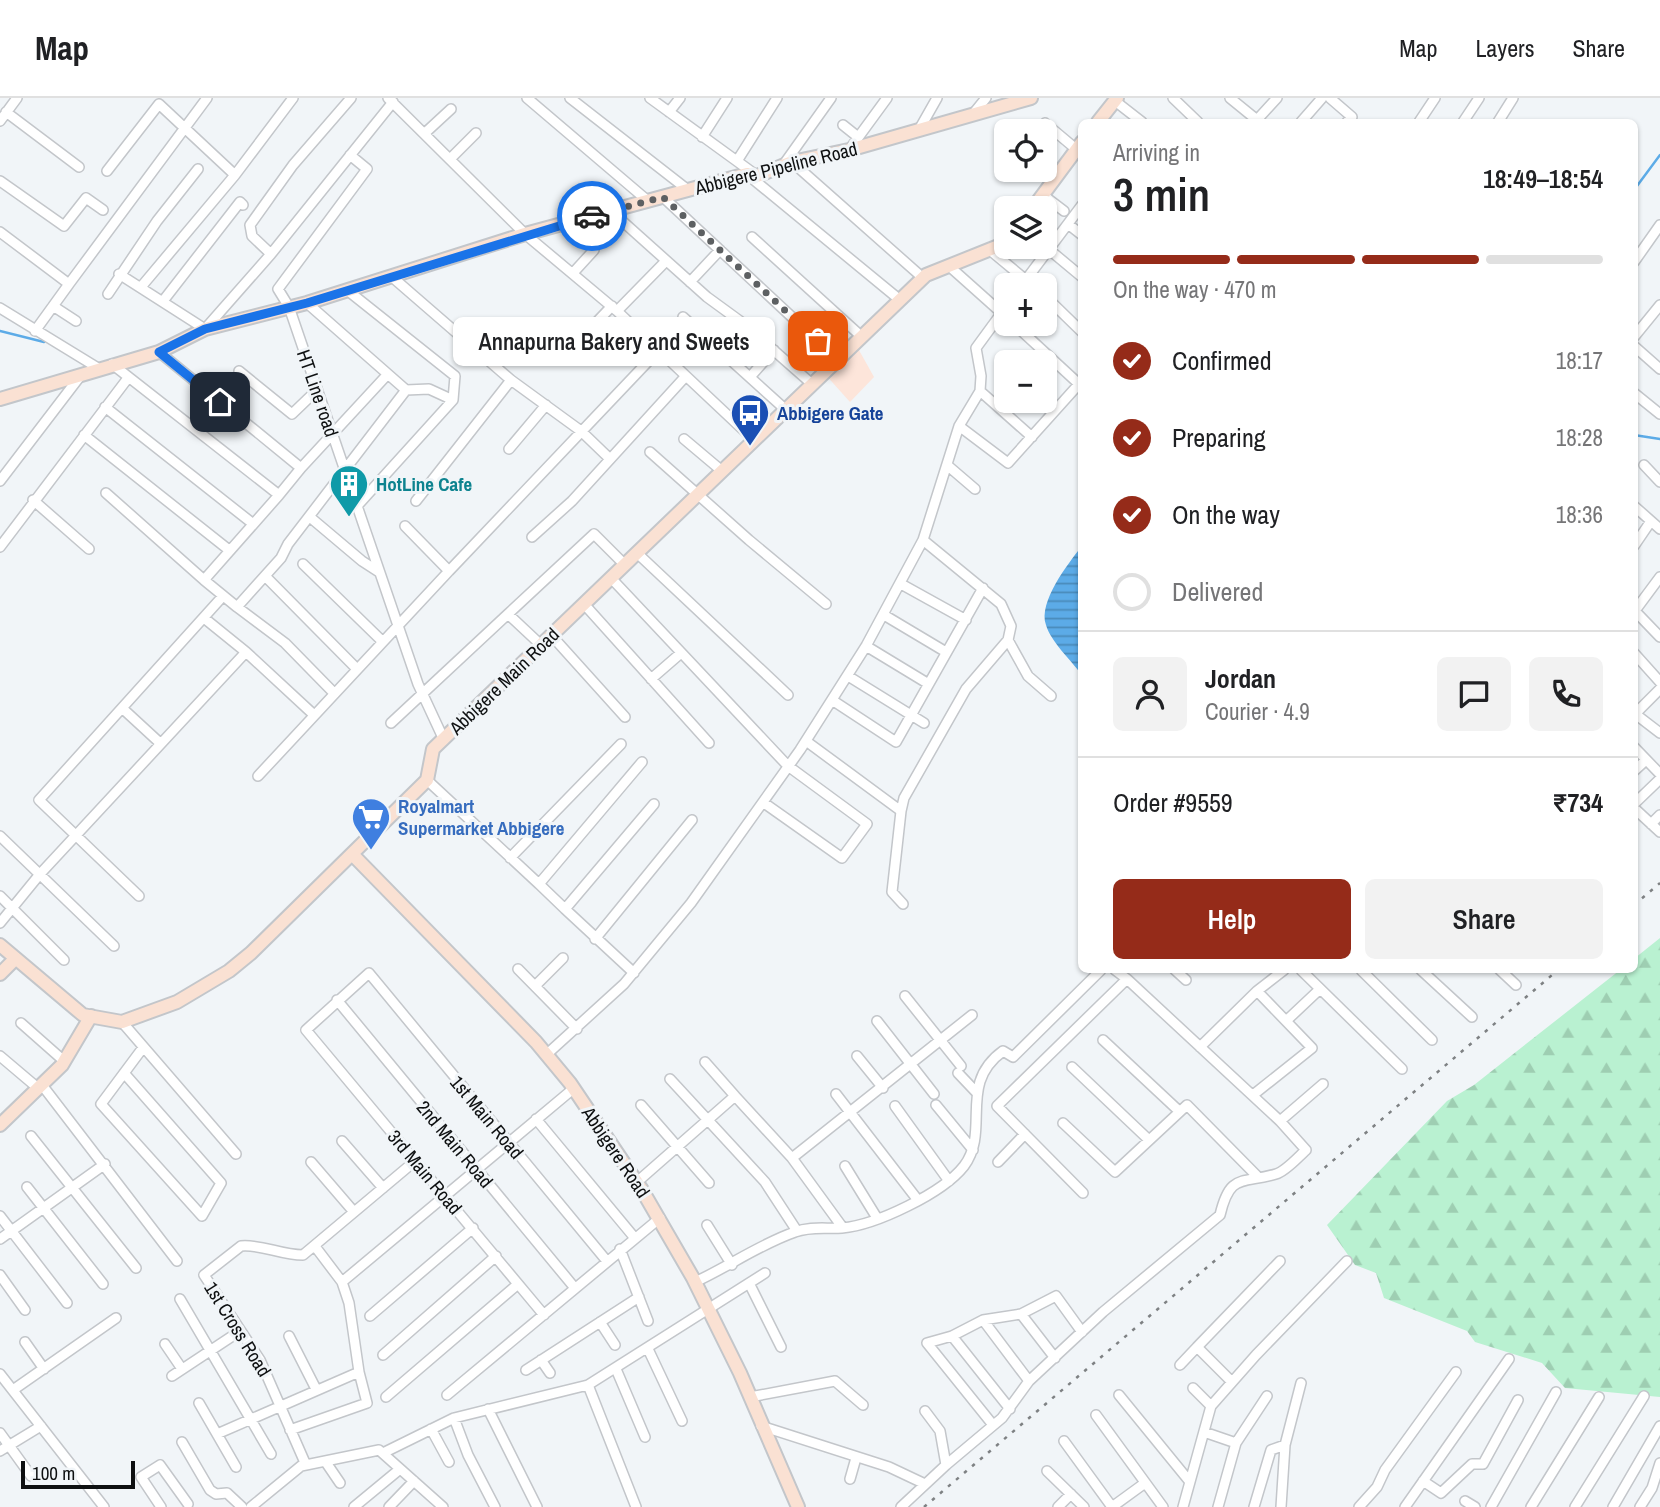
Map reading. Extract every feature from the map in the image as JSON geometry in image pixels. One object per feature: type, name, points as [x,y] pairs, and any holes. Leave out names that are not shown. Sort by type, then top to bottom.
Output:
[{"type":"street","points":[[35,331],[207,98]]},
{"type":"street","points":[[141,287],[235,175],[293,98]]},
{"type":"street","points":[[271,254],[252,236],[250,225],[293,165],[351,98]]},
{"type":"street","points":[[527,98],[648,201]]},
{"type":"street","points":[[570,98],[688,190]]},
{"type":"street","points":[[650,98],[737,161],[900,300]]},
{"type":"street","points":[[669,112],[680,98]]},
{"type":"street","points":[[702,137],[727,98]]},
{"type":"street","points":[[737,161],[778,98]]},
{"type":"street","points":[[831,98],[786,165],[923,278]]},
{"type":"street","points":[[849,150],[887,98]]},
{"type":"street","points":[[920,128],[937,98]]},
{"type":"street","points":[[973,114],[986,98]]},
{"type":"street","points":[[1173,98],[1195,119]]},
{"type":"street","points":[[1230,98],[1254,119]]},
{"type":"street","points":[[1258,119],[1277,98]]},
{"type":"street","points":[[1304,119],[1322,98]]},
{"type":"street","points":[[1329,98],[1352,117],[1350,119]]},
{"type":"street","points":[[1421,119],[1435,98]]},
{"type":"street","points":[[1465,119],[1479,98]]},
{"type":"street","points":[[1501,119],[1513,98]]},
{"type":"street","name":"Abbigere Pipeline Road","points":[[1,400],[98,368],[159,352],[205,329],[307,303],[525,234],[849,150],[1024,99]]},
{"type":"street","points":[[1100,119],[1116,99],[1139,119]]},
{"type":"street","points":[[119,274],[205,329],[271,254],[390,100],[525,234],[615,309],[754,440]]},
{"type":"street","points":[[0,121],[10,103],[79,166]]},
{"type":"street","points":[[107,171],[159,104],[235,175]]},
{"type":"street","points":[[425,133],[452,108]]},
{"type":"street","points":[[843,125],[858,137]]},
{"type":"street","points":[[1057,131],[1078,145]]},
{"type":"street","points":[[451,158],[476,133]]},
{"type":"street","points":[[1063,211],[1043,195],[1078,147]]},
{"type":"street","name":"HT Line road","points":[[350,155],[367,169],[278,289],[289,307],[421,693],[444,740]]},
{"type":"street","points":[[108,295],[119,274],[176,194],[198,169]]},
{"type":"street","points":[[0,181],[64,226],[86,198],[103,210]]},
{"type":"street","points":[[663,197],[838,360]]},
{"type":"street","points":[[163,301],[240,202],[243,205]]},
{"type":"street","points":[[1057,236],[1078,210]]},
{"type":"street","points":[[611,211],[690,282],[812,384]]},
{"type":"street","points":[[1068,224],[1078,232]]},
{"type":"street","points":[[1638,256],[1660,225]]},
{"type":"street","points":[[0,232],[69,284]]},
{"type":"street","points":[[752,237],[862,337]]},
{"type":"street","name":"Abbigere Main Road","points":[[122,1022],[177,1002],[229,971],[427,780],[433,750],[923,278],[994,249]]},
{"type":"street","points":[[573,273],[594,250]]},
{"type":"street","points":[[690,282],[720,250]]},
{"type":"street","points":[[991,251],[1016,273]]},
{"type":"street","points":[[1057,256],[1078,274]]},
{"type":"street","points":[[573,347],[666,261]]},
{"type":"street","points":[[949,267],[994,303]]},
{"type":"street","points":[[391,276],[511,380],[582,431],[609,458]]},
{"type":"street","points":[[347,290],[455,376],[453,400],[357,506]]},
{"type":"street","points":[[307,303],[406,390],[429,388],[453,400]]},
{"type":"street","points":[[1638,332],[1660,305]]},
{"type":"street","points":[[53,306],[76,321]]},
{"type":"street","points":[[0,308],[98,368]]},
{"type":"street","points":[[1057,308],[1078,328]]},
{"type":"street","points":[[683,317],[786,410]]},
{"type":"street","points":[[547,1055],[634,973],[726,858],[848,676],[923,540],[960,426],[980,391],[981,376],[976,348],[994,326]]},
{"type":"street","points":[[1027,336],[1042,350]]},
{"type":"street","points":[[750,377],[774,350]]},
{"type":"street","points":[[1638,350],[1660,369]]},
{"type":"street","points":[[258,776],[313,713],[658,351]]},
{"type":"street","points":[[159,352],[301,468]]},
{"type":"street","points":[[112,364],[279,495]]},
{"type":"street","points":[[1057,364],[1078,383]]},
{"type":"street","points":[[239,371],[292,414],[317,390]]},
{"type":"street","points":[[0,481],[82,373]]},
{"type":"street","points":[[204,580],[301,468],[387,375]]},
{"type":"street","points":[[532,537],[572,501],[685,377]]},
{"type":"street","points":[[0,547],[128,378]]},
{"type":"street","points":[[416,500],[511,380]]},
{"type":"street","points":[[1057,408],[1078,385]]},
{"type":"street","points":[[237,607],[311,518],[406,390]]},
{"type":"street","points":[[980,391],[1032,437]]},
{"type":"street","points":[[1638,396],[1660,414]]},
{"type":"street","points":[[509,449],[546,405]]},
{"type":"street","points":[[105,407],[252,523]]},
{"type":"street","points":[[960,426],[1008,463],[1053,413]]},
{"type":"street","points":[[84,435],[229,550]]},
{"type":"street","points":[[684,439],[722,471]]},
{"type":"street","points":[[650,452],[826,604]]},
{"type":"street","points":[[947,465],[975,489]]},
{"type":"street","points":[[1644,465],[1660,482]]},
{"type":"street","points":[[106,493],[223,596],[285,643],[333,692]]},
{"type":"street","points":[[33,500],[89,548]]},
{"type":"street","points":[[1638,510],[1660,529]]},
{"type":"street","points":[[311,518],[379,572]]},
{"type":"street","points":[[1638,537],[1651,521]]},
{"type":"street","points":[[405,526],[449,571]]},
{"type":"street","points":[[391,723],[594,534],[625,565]]},
{"type":"street","points":[[903,904],[892,892],[904,798],[966,689],[1007,640],[1011,626],[1005,610],[983,588],[923,540]]},
{"type":"street","points":[[637,553],[788,695]]},
{"type":"street","points":[[303,564],[382,641]]},
{"type":"street","points":[[265,576],[356,668]]},
{"type":"street","points":[[1638,608],[1660,577]]},
{"type":"street","points":[[611,578],[789,766],[867,824],[842,858],[764,803]]},
{"type":"street","points":[[901,584],[966,621]]},
{"type":"street","points":[[832,700],[896,742],[983,588]]},
{"type":"street","points":[[139,897],[39,800],[223,596]]},
{"type":"street","points":[[584,604],[709,743]]},
{"type":"street","points":[[508,614],[541,645]]},
{"type":"street","points":[[884,615],[946,652]]},
{"type":"street","points":[[1638,615],[1660,636]]},
{"type":"street","points":[[204,618],[313,713]]},
{"type":"street","points":[[552,636],[625,717]]},
{"type":"street","points":[[1007,640],[1028,676],[1051,696]]},
{"type":"street","points":[[866,646],[927,683]]},
{"type":"street","points":[[0,923],[40,874],[246,652]]},
{"type":"street","points":[[651,679],[681,653]]},
{"type":"street","points":[[1638,657],[1660,682]]},
{"type":"street","points":[[848,676],[924,723]]},
{"type":"street","points":[[1638,711],[1658,694]]},
{"type":"street","points":[[121,708],[160,743]]},
{"type":"street","points":[[1638,716],[1660,733]]},
{"type":"street","points":[[806,741],[901,811]]},
{"type":"street","points":[[510,858],[621,744]]},
{"type":"street","points":[[1638,751],[1660,776],[1638,801]]},
{"type":"street","points":[[1638,767],[1646,760]]},
{"type":"street","points":[[538,884],[642,762]]},
{"type":"street","points":[[427,780],[634,973]]},
{"type":"street","points":[[565,909],[654,804]]},
{"type":"street","points":[[1638,810],[1660,832]]},
{"type":"street","points":[[1651,824],[1660,814]]},
{"type":"street","points":[[595,939],[692,820]]},
{"type":"street","points":[[0,836],[114,946]]},
{"type":"street","name":"Abbigere Road","points":[[352,854],[547,1055],[637,1182],[695,1282],[750,1397],[798,1507]]},
{"type":"street","points":[[0,896],[64,960]]},
{"type":"street","points":[[0,944],[15,960],[83,1015],[122,1022],[142,1049],[236,1154]]},
{"type":"street","points":[[535,986],[562,958]]},
{"type":"street","points":[[0,974],[15,960]]},
{"type":"street","points":[[519,969],[577,1029]]},
{"type":"street","name":"1st Main Road","points":[[337,1000],[369,973],[606,1260]]},
{"type":"street","points":[[695,1282],[797,1231],[843,1228],[877,1217],[950,1181],[973,1150],[976,1092],[981,1075],[992,1058],[1006,1054],[1098,973]]},
{"type":"street","points":[[901,1507],[1010,1409],[1029,1381],[1213,1222],[1220,1215],[1223,1195],[1230,1187],[1258,1176],[1277,1174],[1306,1150],[1254,1095],[1119,973]]},
{"type":"street","points":[[1178,973],[1186,980]]},
{"type":"street","points":[[1200,1047],[1257,991],[1280,973]]},
{"type":"street","points":[[1304,973],[1402,1069]]},
{"type":"street","points":[[1364,973],[1432,1040]]},
{"type":"street","points":[[1424,973],[1472,1017]]},
{"type":"street","points":[[1503,973],[1517,985]]},
{"type":"street","points":[[1083,1193],[997,1106],[1127,979]]},
{"type":"street","points":[[1286,1021],[1320,989]]},
{"type":"street","points":[[1254,1095],[1312,1048],[1257,991]]},
{"type":"street","points":[[905,996],[941,1041],[976,1092]]},
{"type":"street","name":"3rd Main Road","points":[[337,1000],[306,1030],[544,1315]]},
{"type":"street","name":"2nd Main Road","points":[[337,1000],[574,1287]]},
{"type":"street","points":[[792,1158],[851,1114],[972,1015]]},
{"type":"street","points":[[3,1117],[41,1087],[64,1062],[91,1016]]},
{"type":"street","points":[[877,1021],[934,1094]]},
{"type":"street","points":[[21,1023],[64,1062]]},
{"type":"street","points":[[1102,1040],[1179,1111]]},
{"type":"street","points":[[124,1073],[220,1183],[202,1216],[102,1104],[124,1073],[142,1049]]},
{"type":"street","points":[[0,1056],[41,1087],[105,1164],[177,1261]]},
{"type":"street","points":[[857,1056],[883,1088]]},
{"type":"street","points":[[705,1062],[792,1158],[843,1228]]},
{"type":"street","points":[[1072,1067],[1149,1140]]},
{"type":"street","points":[[670,1079],[765,1182],[797,1231]]},
{"type":"street","points":[[1280,1121],[1323,1084]]},
{"type":"street","points":[[342,1282],[573,1089]]},
{"type":"street","points":[[836,1094],[917,1199]]},
{"type":"street","points":[[637,1182],[735,1096]]},
{"type":"street","points":[[641,1105],[709,1183]]},
{"type":"street","points":[[936,1105],[973,1150]]},
{"type":"street","points":[[1063,1123],[1115,1172],[1187,1105],[1192,1107],[1258,1176]]},
{"type":"street","points":[[895,1106],[950,1181]]},
{"type":"street","points":[[536,1119],[634,1237]]},
{"type":"street","points":[[998,1162],[1025,1134]]},
{"type":"street","points":[[32,1136],[136,1268]]},
{"type":"street","points":[[342,1141],[383,1188]]},
{"type":"street","points":[[311,1161],[354,1212]]},
{"type":"street","name":"1st Cross Road","points":[[306,1465],[260,1360],[204,1275],[242,1246],[250,1245],[276,1254],[303,1255],[415,1161]]},
{"type":"street","points":[[0,1239],[105,1164]]},
{"type":"street","points":[[845,1166],[877,1217]]},
{"type":"street","points":[[27,1187],[103,1284]]},
{"type":"street","points":[[0,1216],[67,1303]]},
{"type":"street","points":[[447,1395],[606,1260],[660,1218]]},
{"type":"street","points":[[707,1225],[732,1265]]},
{"type":"street","points":[[370,1316],[473,1228]]},
{"type":"street","points":[[290,1430],[367,1404],[359,1372],[349,1303],[342,1282],[317,1249]]},
{"type":"street","points":[[620,1249],[648,1321]]},
{"type":"street","points":[[383,1355],[496,1256]]},
{"type":"street","points":[[1180,1365],[1280,1261]]},
{"type":"street","points":[[1183,1507],[1211,1406],[1347,1261]]},
{"type":"street","points":[[383,1453],[454,1418],[588,1385],[648,1349],[707,1307],[765,1273]]},
{"type":"street","points":[[0,1275],[26,1310]]},
{"type":"street","points":[[749,1283],[781,1348]]},
{"type":"street","points":[[386,1397],[518,1284]]},
{"type":"street","points":[[993,1425],[927,1343],[952,1336],[983,1320],[1021,1314],[1056,1296],[1083,1332]]},
{"type":"street","points":[[526,1370],[639,1297]]},
{"type":"street","points":[[180,1298],[271,1454]]},
{"type":"street","points":[[1021,1314],[1055,1358]]},
{"type":"street","points":[[13,1390],[116,1318]]},
{"type":"street","points":[[983,1320],[1029,1381]]},
{"type":"street","points":[[600,1322],[615,1345]]},
{"type":"street","points":[[172,1376],[240,1331]]},
{"type":"street","points":[[289,1336],[316,1389]]},
{"type":"street","points":[[952,1336],[1010,1409]]},
{"type":"street","points":[[25,1342],[44,1369]]},
{"type":"street","points":[[164,1344],[182,1369]]},
{"type":"street","points":[[1197,1347],[1232,1382]]},
{"type":"street","points":[[648,1349],[682,1421]]},
{"type":"street","points":[[1405,1507],[1509,1359]]},
{"type":"street","points":[[541,1360],[550,1373]]},
{"type":"street","points":[[616,1369],[645,1437]]},
{"type":"street","points":[[217,1434],[359,1372]]},
{"type":"street","points":[[1359,1507],[1377,1487],[1385,1470],[1457,1372]]},
{"type":"street","points":[[0,1374],[104,1507]]},
{"type":"street","points":[[750,1397],[835,1381],[863,1405]]},
{"type":"street","points":[[1281,1507],[1285,1445],[1301,1383]]},
{"type":"street","points":[[588,1385],[636,1507]]},
{"type":"street","points":[[1193,1388],[1211,1406]]},
{"type":"street","points":[[1491,1507],[1556,1392]]},
{"type":"street","points":[[1119,1395],[1190,1482]]},
{"type":"street","points":[[1218,1507],[1236,1443],[1268,1396]]},
{"type":"street","points":[[1575,1507],[1644,1396]]},
{"type":"street","points":[[1531,1507],[1599,1397]]},
{"type":"street","points":[[1423,1481],[1441,1493],[1472,1464],[1483,1464],[1518,1399]]},
{"type":"street","points":[[199,1403],[236,1467]]},
{"type":"street","points":[[488,1409],[537,1507]]},
{"type":"street","points":[[925,1411],[940,1431],[946,1465]]},
{"type":"street","points":[[1096,1415],[1161,1506]]},
{"type":"street","points":[[454,1418],[468,1455],[495,1507]]},
{"type":"street","points":[[0,1451],[41,1426]]},
{"type":"street","points":[[761,1426],[925,1484]]},
{"type":"street","points":[[1613,1507],[1660,1426]]},
{"type":"street","points":[[431,1429],[449,1462]]},
{"type":"street","points":[[1204,1432],[1236,1443]]},
{"type":"street","points":[[0,1433],[31,1476]]},
{"type":"street","points":[[1065,1441],[1112,1507],[1145,1483]]},
{"type":"street","points":[[182,1442],[210,1490],[216,1494],[227,1493],[242,1507]]},
{"type":"street","points":[[1254,1507],[1271,1450],[1285,1445]]},
{"type":"street","points":[[251,1507],[306,1465],[379,1450],[443,1507]]},
{"type":"street","points":[[850,1479],[856,1458]]},
{"type":"street","points":[[326,1461],[340,1483]]},
{"type":"street","points":[[1640,1507],[1652,1488],[1660,1463]]},
{"type":"street","points":[[161,1507],[141,1477],[163,1464],[188,1504]]},
{"type":"street","points":[[354,1507],[400,1469]]},
{"type":"street","points":[[1047,1471],[1084,1507]]},
{"type":"street","points":[[389,1507],[414,1481]]},
{"type":"street","points":[[1058,1507],[1072,1494]]},
{"type":"street","points":[[1465,1501],[1475,1507]]},
{"type":"shaded area","points":[[855,343],[874,377],[850,402],[824,373]]},
{"type":"green space","points":[[1660,938],[1660,1397],[1565,1388],[1542,1363],[1475,1342],[1467,1331],[1384,1298],[1376,1273],[1355,1265],[1327,1225],[1447,1101],[1474,1085],[1616,973],[1638,973],[1638,956]]},
{"type":"water","points":[[1078,551],[1078,670],[1052,638],[1045,616],[1050,595]]},
{"type":"waterway","points":[[1638,185],[1660,155]]},
{"type":"waterway","points":[[0,331],[44,342]]},
{"type":"waterway","points":[[1638,436],[1660,439]]},
{"type":"railway","points":[[1638,902],[1660,883]]},
{"type":"railway","points":[[924,1507],[1554,973]]},
{"type":"way so far","points":[[592,216],[663,197],[818,341]]},
{"type":"place","name":"Annapurna Bakery and Sweets","points":[[818,341]]},
{"type":"place","name":"Abbigere Gate","points":[[750,447]]},
{"type":"place","name":"HotLine Cafe","points":[[349,518]]},
{"type":"place","name":"Royalmart Supermarket Abbigere","points":[[371,851]]},
{"type":"route","points":[[220,402],[159,352],[205,329],[307,303],[525,234],[592,216]]}]
